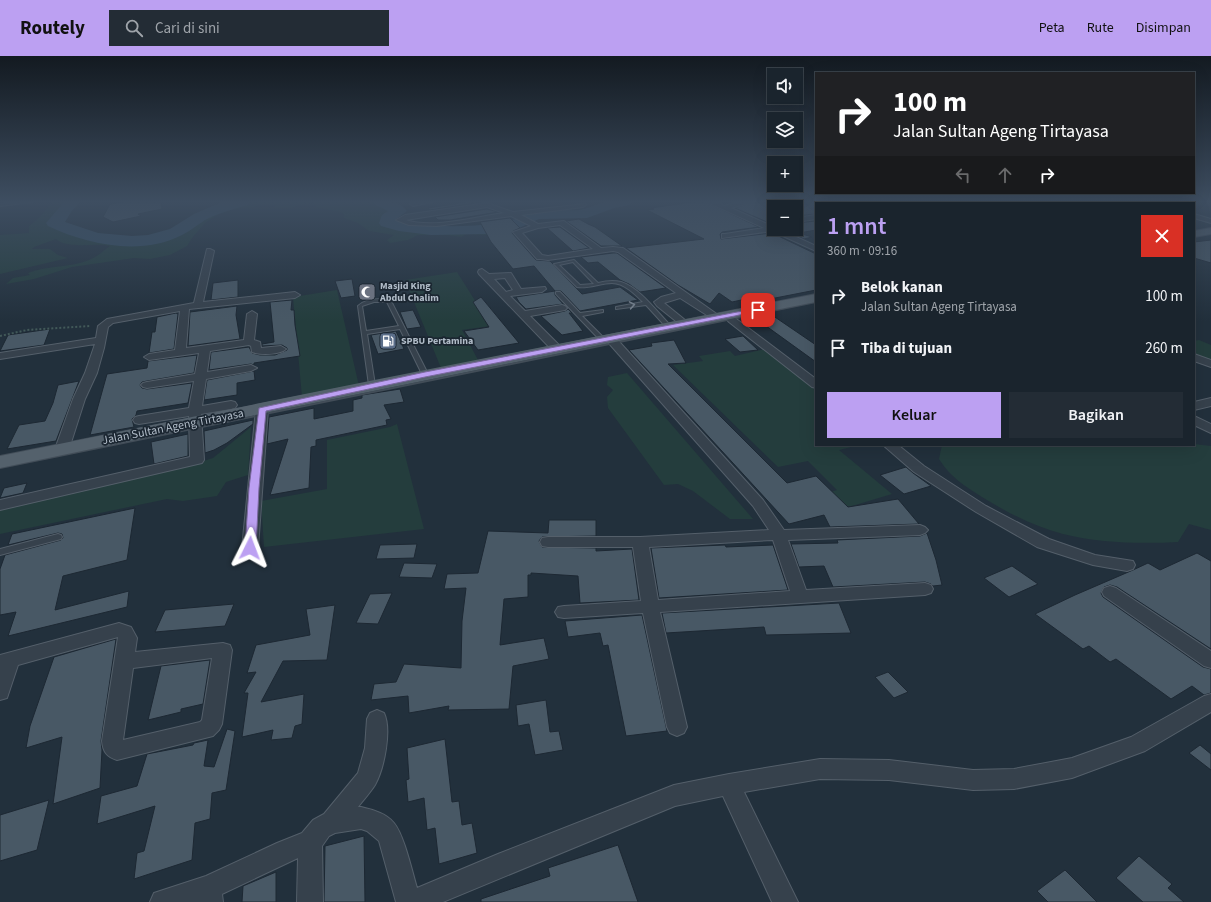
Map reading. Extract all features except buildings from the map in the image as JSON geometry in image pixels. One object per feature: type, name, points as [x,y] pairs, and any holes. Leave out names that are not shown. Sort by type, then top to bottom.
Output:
[{"type":"main road","name":"Jalan Sultan Ageng Tirtayasa","points":[[0,462],[196,422],[262,413],[372,385],[557,348],[611,342],[677,325],[729,320],[815,298]]},
{"type":"street","points":[[525,241],[540,257],[548,258],[613,249],[620,250],[681,294],[729,320],[815,384]]},
{"type":"street","points":[[587,241],[600,251]]},
{"type":"street","points":[[800,241],[815,249]]},
{"type":"street","points":[[198,305],[210,251]]},
{"type":"street","points":[[519,292],[508,275],[485,274],[557,348]]},
{"type":"street","points":[[503,294],[542,289]]},
{"type":"street","points":[[62,449],[79,399],[91,373],[103,326],[110,321],[198,305],[295,294]]},
{"type":"street","points":[[677,325],[659,302],[681,294]]},
{"type":"street","points":[[523,314],[562,308]]},
{"type":"street","points":[[180,352],[185,310]]},
{"type":"street","points":[[249,342],[252,314]]},
{"type":"street","points":[[0,356],[100,340]]},
{"type":"street","points":[[149,357],[249,342],[256,344],[256,350],[258,351],[281,349]]},
{"type":"street","points":[[611,342],[758,503],[779,534],[800,597]]},
{"type":"street","points":[[0,505],[193,462],[197,458],[196,422],[200,376],[205,349]]},
{"type":"street","points":[[1195,357],[1211,364]]},
{"type":"street","points":[[147,385],[251,368]]},
{"type":"street","points":[[1195,406],[1211,402]]},
{"type":"street","points":[[139,420],[196,422],[231,404]]},
{"type":"street","points":[[250,548],[257,449],[262,413]]},
{"type":"street","points":[[1195,421],[1211,429]]},
{"type":"street","points":[[891,446],[919,469],[981,509],[1043,543],[1093,560],[1126,565]]},
{"type":"street","points":[[548,542],[640,542],[779,534],[920,530]]},
{"type":"street","points":[[640,542],[650,606],[677,727]]},
{"type":"street","points":[[564,612],[925,589]]},
{"type":"street","points":[[1110,592],[1211,661]]},
{"type":"street","points":[[0,692],[5,661],[119,630],[125,632],[128,638],[124,661],[112,741],[113,747],[117,751],[206,730],[210,727],[212,724],[223,650],[124,661]]},
{"type":"street","points":[[413,902],[498,866],[674,796],[728,784],[820,769],[889,770],[973,780],[1014,779],[1072,768],[1138,744],[1211,702]]},
{"type":"street","points":[[332,822],[366,778],[376,748],[377,719]]},
{"type":"street","points":[[728,784],[786,902]]},
{"type":"street","points":[[163,902],[209,895],[285,851],[310,842],[321,828],[332,822],[361,818],[373,821],[385,830],[389,836],[409,902]]},
{"type":"street","points":[[310,842],[310,902]]},
{"type":"lane","points":[[597,284],[574,261],[556,264],[578,286],[597,284],[611,282],[623,284],[646,303],[677,325]]},
{"type":"lane","points":[[558,292],[579,315],[611,342]]},
{"type":"lane","points":[[372,385],[360,306],[380,300],[389,301],[425,374]]},
{"type":"lane","points":[[618,308],[646,303]]},
{"type":"lane","points":[[579,315],[601,311]]},
{"type":"lane","points":[[364,332],[402,327]]},
{"type":"lane","points":[[0,552],[58,537]]},
{"type":"path","points":[[0,336],[36,329],[103,326]]},
{"type":"green space","points":[[0,241],[49,241],[32,249],[50,249],[58,255],[68,258],[0,274]]},
{"type":"green space","points":[[190,241],[187,246],[170,255],[150,259],[134,258],[72,267],[34,279],[6,284],[13,278],[30,275],[28,273],[36,270],[82,263],[97,256],[110,246],[75,245],[61,242]]},
{"type":"green space","points":[[457,272],[491,326],[462,330],[478,360],[441,368],[405,280]]},
{"type":"green space","points":[[337,290],[359,386],[302,397],[293,297]]},
{"type":"green space","points":[[1199,340],[1211,345],[1211,363],[1195,355],[1195,341]]},
{"type":"green space","points":[[765,349],[815,390],[815,446],[855,446],[839,450],[892,494],[852,506],[824,512],[809,499],[837,490],[808,461],[778,467],[673,365],[703,361],[699,356],[730,351],[735,356]]},
{"type":"green space","points":[[627,373],[753,519],[730,519],[693,491],[678,484],[664,485],[608,408],[607,397],[613,390],[607,385],[608,377]]},
{"type":"green space","points":[[397,424],[424,529],[264,547],[261,501],[327,489],[327,440],[390,427]]},
{"type":"green space","points":[[251,427],[248,475],[226,482],[217,496],[183,501],[167,499],[0,534],[0,508],[188,466],[213,458]]},
{"type":"green space","points":[[1195,444],[1211,446],[1211,530],[1189,524],[1178,542],[1149,543],[1105,541],[1063,534],[1031,523],[991,503],[958,481],[939,459],[942,446],[1195,446]]},
{"type":"place","name":"Masjid King Abdul Chalim","points":[[367,292]]},
{"type":"place","name":"SPBU Pertamina","points":[[388,341]]},
{"type":"route","points":[[250,548],[257,449],[262,409],[425,374],[758,310]]}]
